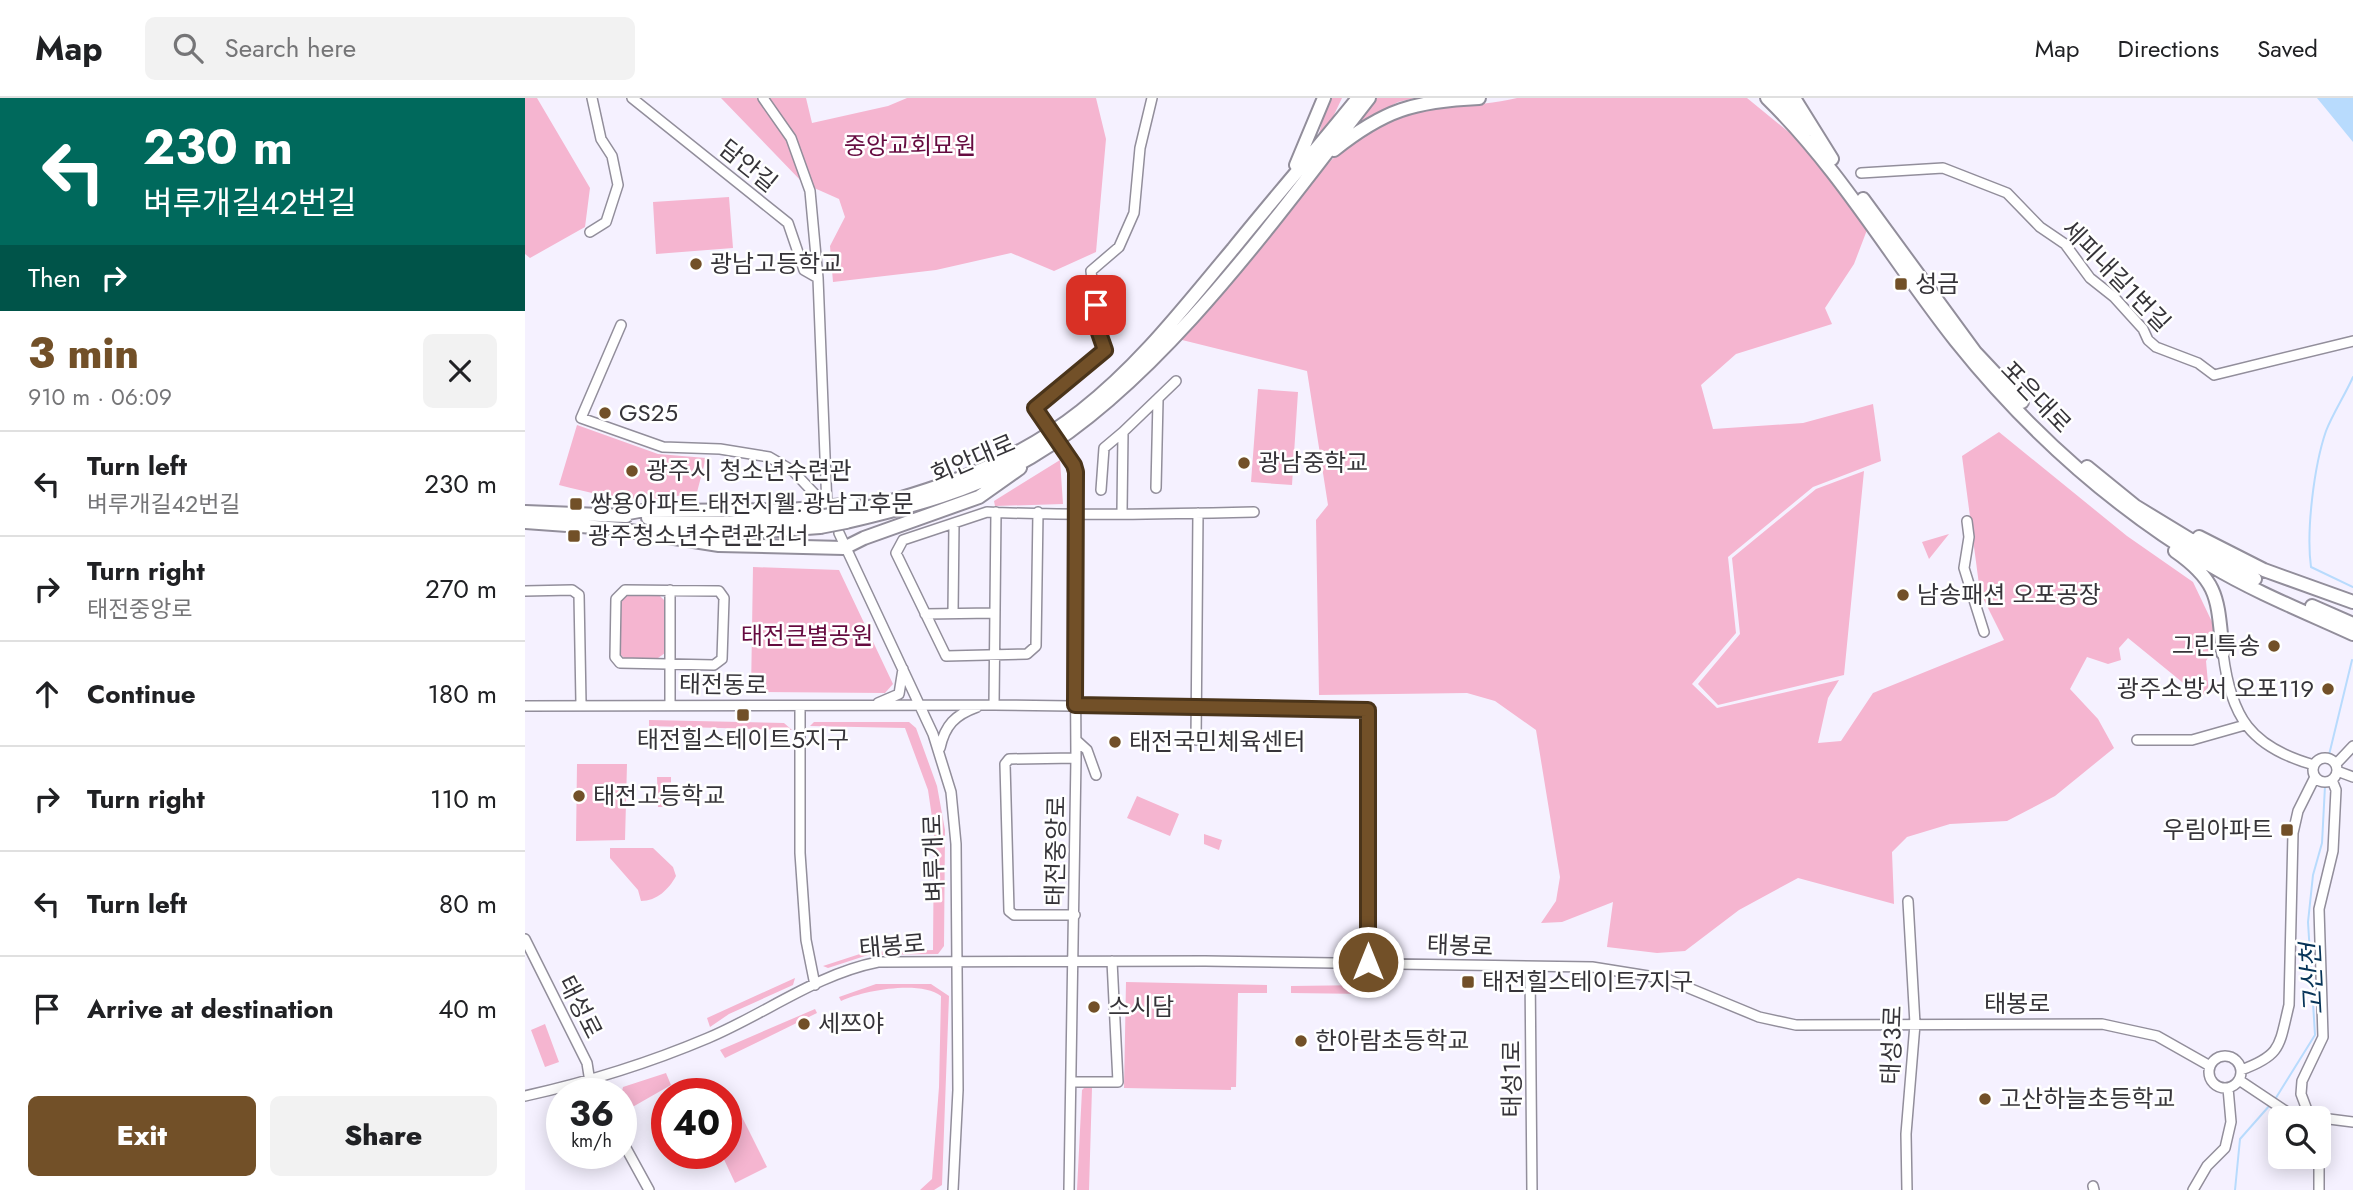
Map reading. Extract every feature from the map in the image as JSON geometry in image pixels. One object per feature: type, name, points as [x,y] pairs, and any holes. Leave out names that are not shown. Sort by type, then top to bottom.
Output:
[{"type":"highway","points":[[1284,187],[1304,151],[1324,98]]},
{"type":"highway","name":"회안대로","points":[[838,517],[893,502],[956,480],[1033,443],[1080,412],[1159,340],[1357,98]]},
{"type":"highway","name":"회안대로","points":[[838,517],[900,510],[964,489],[1031,457],[1090,416],[1161,350],[1318,164],[1369,98]]},
{"type":"highway","points":[[1318,164],[1369,122],[1408,105],[1479,98]]},
{"type":"highway","name":"포은대로","points":[[1767,98],[1829,166],[1918,290],[1988,379],[2063,455],[2127,511],[2212,566],[2353,634]]},
{"type":"highway","name":"포은대로","points":[[1781,98],[1832,159],[1975,352],[2037,418],[2110,486],[2186,540],[2264,584],[2353,624]]},
{"type":"highway","points":[[1794,98],[1832,159]]},
{"type":"highway","points":[[525,522],[617,529],[752,532],[819,522],[838,517],[853,505],[935,483],[1033,443]]},
{"type":"highway","points":[[617,529],[719,545],[844,548],[979,497],[1015,473],[1031,457]]},
{"type":"highway","points":[[2110,486],[2264,570],[2353,602]]},
{"type":"highway","points":[[618,515],[639,511],[790,510],[838,517]]},
{"type":"highway","points":[[2127,511],[2148,533],[2179,553],[2210,581],[2217,601],[2223,653]]},
{"type":"highway","points":[[525,513],[618,515],[729,523],[819,522]]},
{"type":"street","points":[[590,232],[606,222],[618,185],[612,156],[601,139],[592,98]]},
{"type":"street","name":"담안길","points":[[632,98],[788,223],[804,270],[818,278]]},
{"type":"street","points":[[764,98],[792,138],[810,191],[838,517]]},
{"type":"street","name":"태전중앙로","points":[[1069,1190],[1073,1082],[1071,962],[1075,915],[1074,465],[1035,408],[1105,350],[1098,330],[1091,271],[1119,247],[1133,213],[1140,148],[1152,98]]},
{"type":"street","name":"세피내길1번길","points":[[1861,173],[1943,168],[2007,193],[2040,227],[2065,244],[2090,278],[2114,297],[2143,329],[2148,341],[2156,347],[2198,363],[2214,375],[2353,341]]},
{"type":"street","points":[[621,325],[581,418],[663,447],[720,449],[769,457],[793,471],[838,517]]},
{"type":"street","points":[[1101,490],[1104,448],[1176,382]]},
{"type":"street","points":[[1156,488],[1158,400]]},
{"type":"street","points":[[1122,512],[1123,432]]},
{"type":"street","points":[[1038,512],[1036,646],[1027,654],[946,656],[897,553],[899,545],[980,513],[996,512],[1038,512],[1122,512],[1198,513],[1254,512]]},
{"type":"street","points":[[994,705],[996,512]]},
{"type":"street","points":[[1196,740],[1198,513]]},
{"type":"street","name":"벼루개로","points":[[838,517],[844,548],[904,667],[940,750],[948,778],[954,825],[958,1090],[953,1190]]},
{"type":"street","points":[[1967,521],[1969,537],[1964,568],[1984,632]]},
{"type":"street","points":[[953,613],[954,523]]},
{"type":"street","points":[[525,591],[572,590],[579,595],[581,703]]},
{"type":"street","points":[[625,590],[670,590],[715,590],[722,594],[722,659],[713,665],[625,665],[615,657],[617,595],[625,590]]},
{"type":"street","points":[[670,590],[670,704]]},
{"type":"street","points":[[925,614],[995,613]]},
{"type":"street","points":[[2223,653],[2230,697],[2245,725],[2268,747],[2314,765]]},
{"type":"street","points":[[870,706],[899,694],[904,667]]},
{"type":"street","name":"태전동로","points":[[525,706],[581,703],[800,706],[1075,705],[1368,710],[1368,962]]},
{"type":"street","points":[[940,750],[946,729],[955,717],[982,705]]},
{"type":"street","points":[[800,706],[800,853],[805,930],[815,985]]},
{"type":"street","points":[[2137,740],[2192,740],[2245,725]]},
{"type":"street","points":[[1076,740],[1087,750],[1096,775]]},
{"type":"street","points":[[2315,777],[2322,782],[2335,772],[2353,746]]},
{"type":"street","points":[[1075,915],[1014,915],[1009,911],[1005,764],[1009,759],[1076,758]]},
{"type":"street","points":[[2314,765],[2322,758],[2335,772],[2353,777]]},
{"type":"street","points":[[2278,1106],[2240,1075],[2236,1061],[2227,1056],[2217,1058],[2210,1066],[2211,1081],[2220,1087],[2228,1087],[2240,1075],[2267,1060],[2278,1045],[2289,1005],[2293,833],[2298,811],[2315,777],[2314,765]]},
{"type":"street","points":[[2306,1106],[2301,1094],[2305,1070],[2323,1037],[2319,909],[2333,851],[2335,772]]},
{"type":"street","name":"태성3로","points":[[1907,1190],[1906,1134],[1915,1024],[1908,901]]},
{"type":"street","name":"태성로","points":[[525,939],[587,1063],[589,1078]]},
{"type":"street","name":"태봉로","points":[[601,1078],[709,1038],[851,968],[868,964],[955,961],[1368,962],[1592,967],[1648,975],[1686,986],[1759,1017],[1796,1025],[2102,1024],[2157,1037],[2210,1066]]},
{"type":"street","points":[[1073,1082],[1118,1082],[1112,961]]},
{"type":"street","name":"태성1로","points":[[1530,967],[1532,1190]]},
{"type":"street","points":[[2193,1190],[2207,1166],[2225,1148],[2231,1122],[2228,1087]]},
{"type":"street","name":"태봉로","points":[[525,1096],[546,1091]]},
{"type":"street","points":[[2331,1120],[2353,1122]]},
{"type":"street","points":[[637,1168],[649,1190]]},
{"type":"street","points":[[2319,1169],[2319,1190]]},
{"type":"green space","points":[[525,98],[537,98],[590,188],[585,227],[530,258],[525,254]]},
{"type":"green space","name":"중앙교회묘원","points":[[721,98],[806,98],[812,123],[888,106],[907,98],[1096,98],[1106,139],[1096,252],[1054,271],[1011,253],[936,270],[833,282],[830,246],[845,217],[839,199],[803,183]]},
{"type":"green space","points":[[1328,98],[1342,98],[1318,138]]},
{"type":"green space","points":[[1376,98],[1415,98],[1398,102],[1354,127]]},
{"type":"green space","points":[[1517,98],[1747,98],[1807,147],[1867,230],[1854,264],[1825,308],[1832,324],[1736,354],[1701,385],[1713,429],[1803,423],[1873,404],[1881,461],[1813,487],[1728,557],[1736,633],[1692,684],[1717,708],[1839,680],[1828,698],[1818,743],[1841,741],[1873,693],[2004,640],[1980,592],[1962,456],[1999,432],[2127,536],[2193,582],[2213,624],[2215,648],[2206,661],[2209,694],[2198,695],[2128,638],[2119,648],[2121,660],[2108,664],[2087,657],[2070,689],[2098,719],[2114,748],[2055,796],[2007,821],[1950,824],[1907,837],[1892,852],[1894,904],[1798,878],[1739,910],[1685,951],[1657,953],[1607,947],[1613,902],[1562,922],[1541,923],[1556,901],[1560,877],[1536,730],[1495,701],[1467,693],[1319,695],[1316,520],[1328,505],[1307,371],[1178,339],[1315,178],[1355,139],[1386,120],[1402,114]]},
{"type":"green space","points":[[729,197],[733,248],[656,254],[653,202]]},
{"type":"green space","points":[[1258,389],[1298,392],[1292,485],[1251,482]]},
{"type":"green space","name":"광주시 청소년수련관","points":[[577,425],[658,454],[706,458],[696,496],[628,498],[559,485]]},
{"type":"green space","points":[[1060,460],[1063,504],[995,506],[994,501]]},
{"type":"green space","points":[[1864,471],[1844,675],[1718,705],[1698,684],[1740,634],[1732,558],[1816,489]]},
{"type":"green space","points":[[1949,534],[1929,559],[1922,542]]},
{"type":"green space","name":"태전큰별공원","points":[[753,567],[839,570],[893,684],[885,693],[751,692]]},
{"type":"green space","points":[[624,596],[660,596],[664,600],[665,653],[658,658],[625,659],[620,654],[620,600]]},
{"type":"green space","points":[[649,720],[784,723],[792,730],[649,726]]},
{"type":"green space","points":[[814,722],[909,722],[916,728],[937,786],[945,830],[944,946],[938,954],[868,955],[828,968],[823,966],[866,952],[933,950],[934,831],[928,790],[905,728],[810,726]]},
{"type":"green space","points":[[577,764],[627,764],[625,840],[576,841]]},
{"type":"green space","points":[[657,777],[671,777],[671,807],[658,807]]},
{"type":"green space","points":[[1137,796],[1179,814],[1170,836],[1127,818]]},
{"type":"green space","points":[[1204,834],[1222,840],[1219,850],[1204,844]]},
{"type":"green space","points":[[610,848],[653,848],[673,867],[676,876],[662,893],[641,901],[638,890],[610,858]]},
{"type":"green space","points":[[795,978],[793,985],[729,1014],[710,1027],[707,1018]]},
{"type":"green space","points":[[1126,982],[1267,985],[1267,993],[1238,993],[1236,1087],[1231,1087],[1231,1090],[1124,1088]]},
{"type":"green space","points":[[876,984],[931,984],[949,996],[942,1185],[934,1190],[920,1190],[932,1179],[939,1087],[941,996],[920,988],[892,988],[841,1001],[839,997]]},
{"type":"green space","points":[[1367,985],[1367,994],[1291,993],[1291,986]]},
{"type":"green space","points":[[815,1009],[817,1013],[725,1058],[720,1050]]},
{"type":"green space","points":[[545,1024],[559,1062],[545,1067],[531,1030]]},
{"type":"green space","points":[[666,1073],[668,1078],[651,1078],[651,1096],[637,1104],[637,1082]]},
{"type":"green space","points":[[1085,1087],[1092,1088],[1089,1190],[1077,1190],[1082,1090]]},
{"type":"green space","points":[[742,1117],[767,1167],[735,1183],[728,1169],[742,1169]]},
{"type":"water","points":[[2317,98],[2353,98],[2353,142]]},
{"type":"waterway","name":"고산천","points":[[2353,377],[2329,424],[2322,445],[2312,499],[2310,535],[2311,567],[2353,587]]},
{"type":"waterway","name":"고산천","points":[[2329,755],[2352,660]]},
{"type":"waterway","name":"고산천","points":[[2274,1101],[2315,1035],[2308,922],[2313,875],[2322,843],[2325,786]]},
{"type":"waterway","name":"고산천","points":[[2235,1190],[2240,1139],[2270,1105]]},
{"type":"place","name":"광남고등학교","points":[[696,264]]},
{"type":"place","name":"성금","points":[[1901,284]]},
{"type":"place","name":"GS25","points":[[605,413]]},
{"type":"place","name":"광남중학교","points":[[1244,463]]},
{"type":"place","name":"광주시 청소년수련관","points":[[632,471]]},
{"type":"place","name":"쌍용아파트.태전지웰.광남고후문","points":[[576,504]]},
{"type":"place","name":"광주청소년수련관건너","points":[[574,536]]},
{"type":"place","name":"남송패션 오포공장","points":[[1903,595]]},
{"type":"place","name":"그린특송","points":[[2274,646]]},
{"type":"place","name":"광주소방서 오포119","points":[[2328,689]]},
{"type":"place","name":"태전힐스테이트5지구","points":[[743,715]]},
{"type":"place","name":"태전국민체육센터","points":[[1115,742]]},
{"type":"place","name":"태전고등학교","points":[[579,796]]},
{"type":"place","name":"우림아파트","points":[[2287,830]]},
{"type":"place","name":"태전힐스테이트7지구","points":[[1468,982]]},
{"type":"place","name":"스시담","points":[[1094,1007]]},
{"type":"place","name":"세쯔야","points":[[804,1024]]},
{"type":"place","name":"한아람초등학교","points":[[1301,1041]]},
{"type":"place","name":"고산하늘초등학교","points":[[1985,1099]]},
{"type":"route","points":[[1096,305],[1098,330],[1105,350],[1069,383],[1035,408],[1076,472],[1075,705],[1368,710],[1368,962]]}]
